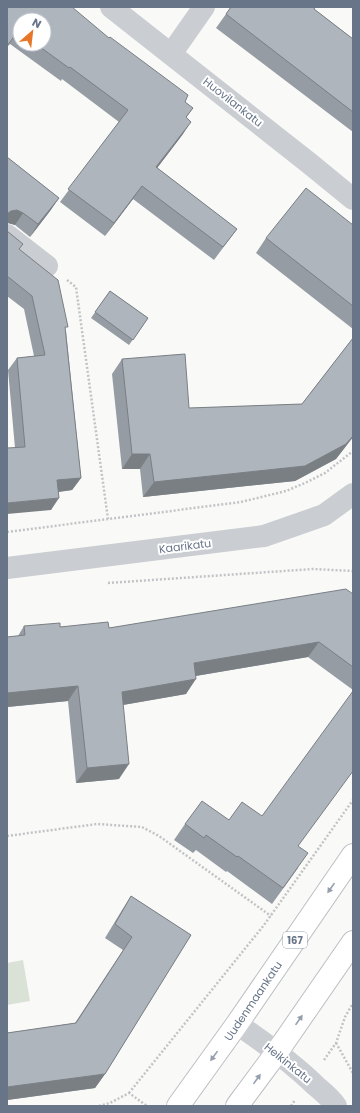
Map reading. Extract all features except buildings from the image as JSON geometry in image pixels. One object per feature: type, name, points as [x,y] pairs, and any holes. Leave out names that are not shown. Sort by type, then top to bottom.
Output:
[{"type":"main road","name":"Uudenmaankatu","points":[[178,1106],[237,1024],[353,855]]},
{"type":"main road","points":[[237,1106],[277,1052],[353,942]]},
{"type":"street","name":"Huovilankatu","points":[[111,7],[353,199]]},
{"type":"street","points":[[171,54],[204,7]]},
{"type":"street","points":[[7,235],[47,266]]},
{"type":"street","name":"Kaarikatu","points":[[7,568],[264,536],[324,515],[353,494]]},
{"type":"street","name":"Heikinkatu","points":[[237,1024],[277,1052],[309,1079],[336,1106]]},
{"type":"path","points":[[47,266],[76,287],[108,519]]},
{"type":"path","points":[[7,532],[240,502],[286,491],[305,483],[325,473],[353,451]]},
{"type":"path","points":[[102,583],[313,570],[353,571]]},
{"type":"path","points":[[99,1106],[110,1103],[129,1093],[271,916],[353,800]]},
{"type":"path","points":[[7,836],[98,824],[142,827],[159,836],[271,916]]},
{"type":"path","points":[[291,1106],[336,1043],[345,1016],[353,1003]]},
{"type":"path","points":[[336,1043],[353,1073]]},
{"type":"path","points":[[129,1093],[147,1106]]},
{"type":"shaded area","points":[[23,960],[30,1001],[7,1005],[7,963]]}]
